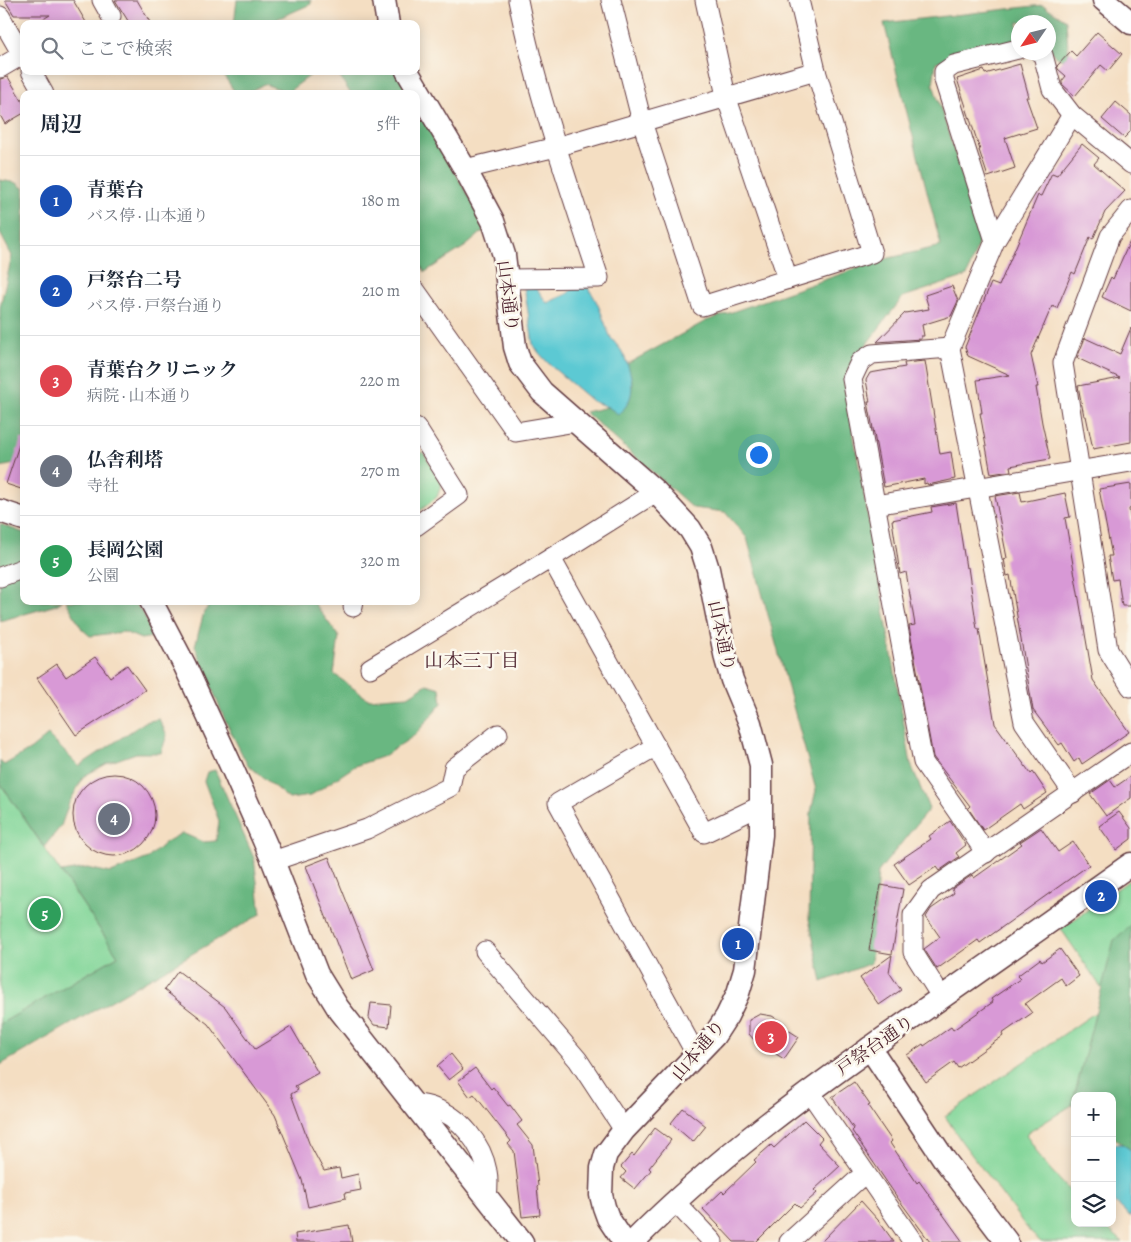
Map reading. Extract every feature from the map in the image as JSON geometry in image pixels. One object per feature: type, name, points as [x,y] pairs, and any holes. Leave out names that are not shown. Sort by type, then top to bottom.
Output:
[{"type":"street","points":[[384,0],[387,20]]},
{"type":"street","points":[[507,279],[599,278],[556,147],[526,38],[518,0]]},
{"type":"street","points":[[611,0],[642,122],[702,306],[872,253],[816,71],[799,0]]},
{"type":"street","points":[[705,0],[726,96],[788,279]]},
{"type":"street","points":[[1104,0],[1131,23]]},
{"type":"street","points":[[0,16],[20,51]]},
{"type":"street","points":[[995,241],[944,80],[944,72],[954,65],[1011,51]]},
{"type":"street","points":[[0,68],[20,58]]},
{"type":"street","points":[[1044,60],[1052,89],[1072,115],[1131,164]]},
{"type":"street","points":[[465,169],[556,147],[816,71]]},
{"type":"street","points":[[33,75],[42,90]]},
{"type":"street","name":"山本通り","points":[[409,75],[418,90]]},
{"type":"street","name":"山本通り","points":[[420,93],[465,169],[500,238],[515,347],[520,363],[542,392],[656,492],[690,529],[700,547],[708,569],[726,659],[732,680],[750,723],[761,765],[761,835],[745,970],[738,993],[727,1016],[714,1036],[697,1056],[624,1130],[606,1154],[600,1182],[601,1195],[608,1218],[624,1242]]},
{"type":"street","points":[[1072,115],[995,241],[950,348],[1024,722],[1073,793]]},
{"type":"street","points":[[1131,210],[1110,236],[1063,362],[1108,650],[1131,687]]},
{"type":"street","points":[[420,297],[516,432],[576,422]]},
{"type":"street","points":[[950,348],[872,354],[860,362],[852,379],[923,762],[986,853]]},
{"type":"street","points":[[420,433],[459,495],[420,523]]},
{"type":"street","points":[[876,505],[1131,462]]},
{"type":"street","points":[[370,668],[656,492]]},
{"type":"street","points":[[0,511],[20,518]]},
{"type":"street","points":[[551,558],[704,833],[762,805]]},
{"type":"street","points":[[0,577],[20,570]]},
{"type":"street","points":[[153,605],[185,666],[233,770],[273,861],[317,974],[338,1008],[522,1242]]},
{"type":"street","points":[[273,861],[367,829],[450,787],[454,768],[498,734]]},
{"type":"street","points":[[656,746],[558,803],[697,1056]]},
{"type":"street","points":[[942,998],[913,952],[913,915],[931,890],[1131,752]]},
{"type":"street","name":"戸祭台通り","points":[[633,1242],[675,1202],[745,1141],[809,1091],[1131,864]]},
{"type":"street","points":[[485,952],[578,1060],[624,1130]]},
{"type":"street","points":[[870,1048],[944,1159],[1007,1242]]},
{"type":"street","points":[[809,1091],[913,1242]]},
{"type":"street","points":[[789,1242],[865,1173]]},
{"type":"street","points":[[675,1202],[713,1242]]},
{"type":"green space","points":[[237,0],[311,0],[311,4],[277,20],[234,20]]},
{"type":"green space","points":[[1043,5],[1066,20],[1069,62],[1056,56],[1056,15],[1011,15],[1011,43],[936,62],[933,84],[981,236],[967,276],[903,297],[869,341],[844,380],[911,764],[929,809],[878,872],[871,963],[822,982],[809,919],[811,812],[816,790],[747,538],[725,512],[693,508],[585,412],[608,407],[633,385],[627,364],[706,321],[881,260],[941,246],[884,23]]},
{"type":"green space","points":[[224,75],[311,75],[291,90],[282,90],[264,84],[253,90],[233,90]]},
{"type":"green space","points":[[339,75],[399,75],[409,90],[348,90]]},
{"type":"green space","points":[[420,111],[487,228],[466,246],[425,272],[420,265]]},
{"type":"green space","points":[[0,180],[17,183],[20,186],[20,463],[0,467],[0,307],[12,256],[0,233]]},
{"type":"green space","points":[[423,452],[442,483],[437,497],[420,511],[420,454]]},
{"type":"green space","points":[[0,524],[20,532],[20,605],[56,605],[0,621]]},
{"type":"green space","points":[[68,605],[137,605],[145,617],[153,637],[141,639],[124,632],[90,636],[82,629]]},
{"type":"green space","points":[[210,605],[316,605],[339,637],[334,674],[368,699],[408,696],[427,684],[440,688],[442,703],[415,735],[384,756],[355,766],[310,796],[289,799],[247,764],[224,718],[195,646],[204,612]]},
{"type":"green space","points":[[159,719],[167,735],[161,753],[136,753],[108,763],[84,776],[69,803],[61,826],[44,847],[0,783],[0,761],[4,765],[31,749],[48,735],[79,766],[145,722]]},
{"type":"green space","points":[[215,770],[254,858],[261,914],[0,1065],[0,1024],[118,956],[61,872],[87,868],[111,873],[148,858],[166,842],[182,833],[203,842],[216,841],[219,821],[204,781],[207,772]]},
{"type":"green space","points":[[0,783],[118,956],[0,1024]]},
{"type":"green space","points":[[1131,879],[1131,1031],[1061,929]]},
{"type":"green space","points":[[1131,925],[1131,1151],[1116,1139],[1116,1092],[1075,1092],[1114,940]]},
{"type":"green space","points":[[1096,1012],[1075,1092],[1071,1092],[1071,1106],[1026,1134],[1042,1160],[1071,1193],[1071,1227],[1106,1227],[1123,1242],[1041,1242],[1030,1232],[962,1142],[945,1116]]},
{"type":"water","points":[[524,286],[535,286],[547,303],[567,294],[572,289],[588,288],[598,306],[611,338],[621,350],[631,375],[632,392],[625,408],[618,414],[608,407],[592,401],[551,366],[539,353],[533,344]]},
{"type":"water","points":[[1116,1144],[1122,1144],[1131,1150],[1131,1217],[1116,1204]]},
{"type":"building","points":[[5,0],[73,0],[85,20],[42,20],[50,15],[14,15]]},
{"type":"building","points":[[115,0],[137,0],[149,20],[128,20]]},
{"type":"building","points":[[1097,32],[1122,54],[1108,71],[1101,65],[1075,96],[1062,84],[1066,76],[1057,66],[1071,51],[1076,56]]},
{"type":"building","points":[[1020,64],[1029,97],[1026,97],[1037,128],[1005,138],[1015,168],[988,177],[957,79],[984,70],[985,74]]},
{"type":"building","points":[[8,77],[20,97],[20,115],[5,124],[0,115],[0,79]]},
{"type":"building","points":[[1116,102],[1131,115],[1131,131],[1124,138],[1102,119]]},
{"type":"building","points":[[1082,144],[1099,158],[1094,164],[1125,191],[1105,212],[1093,239],[1090,237],[1075,274],[1072,272],[1057,308],[1052,306],[1031,355],[1050,459],[1010,466],[1011,471],[991,474],[980,413],[982,413],[977,380],[1010,375],[968,356],[965,347],[991,283],[999,286],[1038,195],[1041,196],[1052,173],[1057,175]]},
{"type":"building","points":[[1131,239],[1131,311],[1102,297],[1111,277],[1113,279]]},
{"type":"building","points":[[952,286],[958,301],[951,316],[922,325],[924,336],[921,336],[921,339],[877,342],[905,313],[929,309],[925,295]]},
{"type":"building","points":[[1131,328],[1131,442],[1093,449],[1078,386],[1120,378],[1077,358],[1085,338],[1120,354]]},
{"type":"building","points":[[925,361],[940,454],[951,452],[955,479],[928,485],[927,483],[924,484],[924,479],[884,487],[868,402],[870,402],[866,380],[870,373],[905,367],[904,363]]},
{"type":"building","points":[[20,442],[20,489],[6,484]]},
{"type":"building","points":[[1131,484],[1131,508],[1129,509],[1131,522],[1131,606],[1122,606],[1118,579],[1112,580],[1108,556],[1112,556],[1099,489]]},
{"type":"building","points":[[1020,492],[1022,502],[1065,493],[1070,517],[1065,518],[1093,680],[1129,732],[1082,764],[1079,758],[1074,762],[1062,743],[1059,745],[1033,710],[1010,575],[1007,576],[1004,559],[1007,558],[995,496]]},
{"type":"building","points":[[956,503],[995,724],[1047,793],[1023,809],[1020,804],[983,830],[968,808],[970,806],[933,757],[909,626],[915,625],[906,572],[900,574],[892,520],[932,512],[931,507]]},
{"type":"building","points":[[95,657],[110,677],[127,665],[145,690],[76,735],[37,678],[57,664],[66,677]]},
{"type":"building","points":[[114,774],[130,778],[143,786],[151,799],[155,815],[151,831],[143,844],[130,852],[114,856],[98,852],[85,844],[77,831],[73,815],[77,799],[85,786],[98,778]]},
{"type":"building","points":[[1131,776],[1131,798],[1106,816],[1090,794],[1110,780],[1115,787]]},
{"type":"building","points":[[1119,812],[1131,828],[1131,839],[1116,850],[1099,826]]},
{"type":"building","points":[[950,821],[966,845],[956,853],[959,857],[939,871],[936,867],[909,885],[894,864],[931,839],[929,836]]},
{"type":"building","points":[[1041,828],[1058,852],[1073,842],[1089,865],[980,943],[978,940],[937,969],[924,949],[940,937],[926,917],[931,909],[954,893],[952,889],[972,875],[974,878]]},
{"type":"building","points":[[329,857],[374,970],[351,980],[306,866]]},
{"type":"building","points":[[881,885],[903,889],[892,954],[869,950]]},
{"type":"building","points":[[1060,949],[1079,976],[1066,986],[1061,978],[1025,1004],[1032,1013],[1002,1034],[1003,1036],[958,1068],[954,1062],[926,1082],[907,1055],[923,1044],[924,1046],[951,1027],[953,1030],[993,1002],[991,999],[1020,979],[1017,976],[1040,959],[1042,962]]},
{"type":"building","points":[[892,955],[889,972],[901,990],[879,1005],[860,978]]},
{"type":"building","points":[[178,971],[225,1007],[255,1049],[291,1027],[318,1073],[295,1086],[298,1090],[291,1094],[309,1143],[324,1171],[339,1168],[341,1178],[358,1174],[361,1190],[345,1193],[346,1198],[308,1207],[302,1180],[275,1115],[208,1024],[164,990]]},
{"type":"building","points":[[371,1003],[391,1005],[389,1027],[374,1025],[369,1018]]},
{"type":"building","points":[[760,1014],[772,1016],[785,1024],[785,1028],[799,1037],[784,1059],[755,1041],[749,1034],[749,1020]]},
{"type":"building","points":[[451,1054],[463,1069],[449,1080],[437,1066]]},
{"type":"building","points":[[475,1068],[491,1089],[493,1087],[508,1106],[510,1105],[522,1121],[517,1125],[533,1145],[540,1215],[522,1217],[514,1151],[508,1144],[511,1141],[474,1094],[470,1097],[458,1081]]},
{"type":"building","points":[[854,1082],[892,1141],[890,1143],[917,1183],[919,1181],[963,1242],[930,1242],[852,1131],[854,1129],[832,1097]]},
{"type":"building","points":[[683,1108],[706,1126],[693,1142],[671,1123]]},
{"type":"building","points":[[804,1120],[822,1138],[818,1143],[840,1166],[814,1190],[817,1193],[800,1208],[795,1203],[756,1242],[734,1242],[703,1209],[722,1191],[724,1193],[756,1162],[754,1160],[771,1145],[774,1148]]},
{"type":"building","points":[[655,1128],[671,1140],[649,1168],[651,1170],[635,1189],[621,1178],[626,1172],[621,1167],[632,1154],[634,1156]]},
{"type":"building","points":[[861,1201],[894,1242],[821,1242]]},
{"type":"building","points":[[349,1225],[352,1242],[296,1242],[295,1234]]},
{"type":"place","name":"仏舎利塔","points":[[114,819]]},
{"type":"place","name":"戸祭台二号","points":[[1101,896]]},
{"type":"place","name":"長岡公園","points":[[45,914]]},
{"type":"place","name":"青葉台","points":[[738,944]]},
{"type":"place","name":"青葉台クリニック","points":[[771,1037]]},
{"type":"district","name":"山本三丁目","points":[[472,661]]}]
